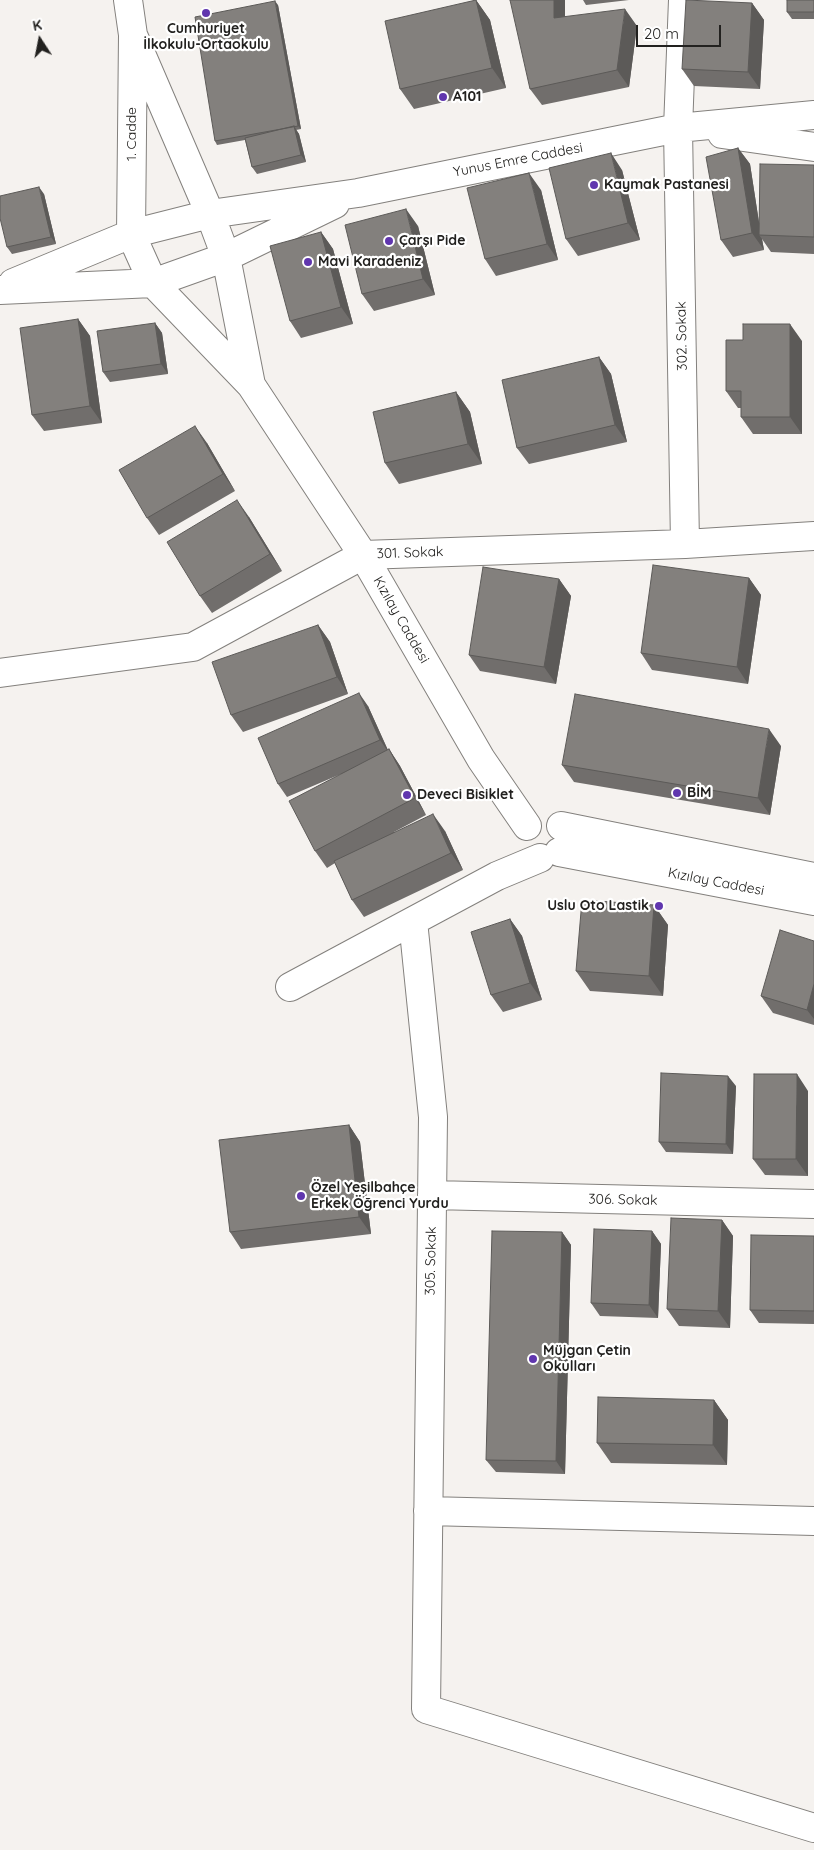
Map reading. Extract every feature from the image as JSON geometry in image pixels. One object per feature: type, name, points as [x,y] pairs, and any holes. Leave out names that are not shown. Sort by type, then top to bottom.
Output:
[{"type":"street","name":"1. Cadde","points":[[128,0],[132,35],[131,234]]},
{"type":"street","name":"302. Sokak","points":[[683,0],[678,128],[685,544]]},
{"type":"street","name":"1. Cadde","points":[[132,35],[210,214],[226,257]]},
{"type":"street","name":"Yunus Emre Caddesi","points":[[131,234],[210,214],[358,193],[678,128],[814,115]]},
{"type":"street","name":"Yunus Emre Caddesi","points":[[678,128],[814,147]]},
{"type":"street","name":"Yunus Emre Caddesi","points":[[153,284],[226,257],[358,193]]},
{"type":"street","points":[[131,234],[153,284],[0,290],[131,234]]},
{"type":"street","name":"Kızılay Caddesi","points":[[226,257],[251,384]]},
{"type":"street","name":"Kızılay Caddesi","points":[[153,284],[251,384],[363,555],[481,759],[543,836],[814,901]]},
{"type":"street","name":"301. Sokak","points":[[0,673],[193,647],[363,555],[685,544],[814,536]]},
{"type":"street","points":[[290,987],[497,876],[543,836]]},
{"type":"street","name":"Kızılay Caddesi","points":[[543,836],[814,877]]},
{"type":"street","name":"305. Sokak","points":[[413,921],[433,1117],[426,1709],[814,1828]]},
{"type":"street","name":"306. Sokak","points":[[432,1195],[814,1204]]},
{"type":"street","points":[[428,1511],[814,1521]]},
{"type":"building","points":[[476,0],[492,68],[400,89],[385,21]]},
{"type":"building","points":[[510,0],[554,0],[554,18],[625,9],[617,70],[530,89]]},
{"type":"building","points":[[686,0],[752,3],[748,72],[682,69]]},
{"type":"building","points":[[787,0],[814,0],[814,12],[787,12]]},
{"type":"building","points":[[275,1],[298,126],[215,141],[195,17]]},
{"type":"building","points":[[294,126],[301,155],[252,167],[245,138]]},
{"type":"building","points":[[738,148],[752,233],[721,240],[706,157]]},
{"type":"building","points":[[611,153],[628,223],[566,239],[549,168]]},
{"type":"building","points":[[760,164],[814,165],[814,237],[759,235]]},
{"type":"building","points":[[529,173],[547,244],[485,259],[467,188]]},
{"type":"building","points":[[39,187],[51,237],[7,247],[0,218],[0,196]]},
{"type":"building","points":[[406,209],[423,279],[362,294],[345,225]]},
{"type":"building","points":[[321,232],[341,307],[290,321],[270,246]]},
{"type":"building","points":[[78,319],[90,406],[32,415],[20,328]]},
{"type":"building","points":[[155,323],[161,364],[103,372],[97,331]]},
{"type":"building","points":[[743,324],[790,324],[790,417],[741,417],[741,391],[726,391],[726,340],[743,340]]},
{"type":"building","points":[[599,357],[615,425],[517,448],[502,380]]},
{"type":"building","points":[[456,392],[468,444],[385,463],[373,412]]},
{"type":"building","points":[[195,426],[223,474],[147,518],[119,470]]},
{"type":"building","points":[[237,500],[270,554],[200,596],[167,542]]},
{"type":"building","points":[[653,565],[749,578],[737,667],[641,653]]},
{"type":"building","points":[[483,567],[559,579],[544,667],[469,655]]},
{"type":"building","points":[[318,625],[337,677],[231,715],[212,662]]},
{"type":"building","points":[[359,693],[380,740],[278,784],[258,738]]},
{"type":"building","points":[[575,694],[769,729],[758,798],[562,765]]},
{"type":"building","points":[[389,749],[415,798],[315,851],[289,801]]},
{"type":"building","points":[[433,814],[451,853],[352,900],[334,861]]},
{"type":"building","points":[[582,900],[654,905],[649,976],[576,971]]},
{"type":"building","points":[[510,919],[530,983],[491,995],[471,932]]},
{"type":"building","points":[[780,930],[814,941],[814,984],[807,1010],[761,996]]},
{"type":"building","points":[[661,1073],[728,1076],[726,1144],[659,1142]]},
{"type":"building","points":[[754,1074],[797,1074],[796,1159],[753,1159]]},
{"type":"building","name":"Özel Yeşilbahçe Erkek Öğrenci Yurdu","points":[[349,1125],[359,1217],[230,1232],[219,1140]]},
{"type":"building","points":[[671,1218],[722,1220],[718,1311],[667,1309]]},
{"type":"building","points":[[594,1229],[652,1231],[649,1305],[591,1303]]},
{"type":"building","name":"Müjgan Çetin Okulları","points":[[492,1231],[562,1232],[556,1461],[486,1460]]},
{"type":"building","points":[[751,1235],[814,1236],[814,1311],[750,1310]]},
{"type":"building","points":[[598,1397],[714,1400],[713,1445],[597,1443]]},
{"type":"place","name":"Cumhuriyet İlkokulu-Ortaokulu","points":[[206,13]]},
{"type":"place","name":"A101","points":[[443,97]]},
{"type":"place","name":"Kaymak Pastanesi","points":[[594,185]]},
{"type":"place","name":"Çarşı Pide","points":[[389,241]]},
{"type":"place","name":"Mavi Karadeniz","points":[[308,262]]},
{"type":"place","name":"BİM","points":[[677,793]]},
{"type":"place","name":"Deveci Bisiklet","points":[[407,795]]},
{"type":"place","name":"Uslu Oto Lastik","points":[[659,906]]},
{"type":"place","name":"Özel Yeşilbahçe Erkek Öğrenci Yurdu","points":[[301,1196]]},
{"type":"place","name":"Müjgan Çetin Okulları","points":[[533,1359]]}]
